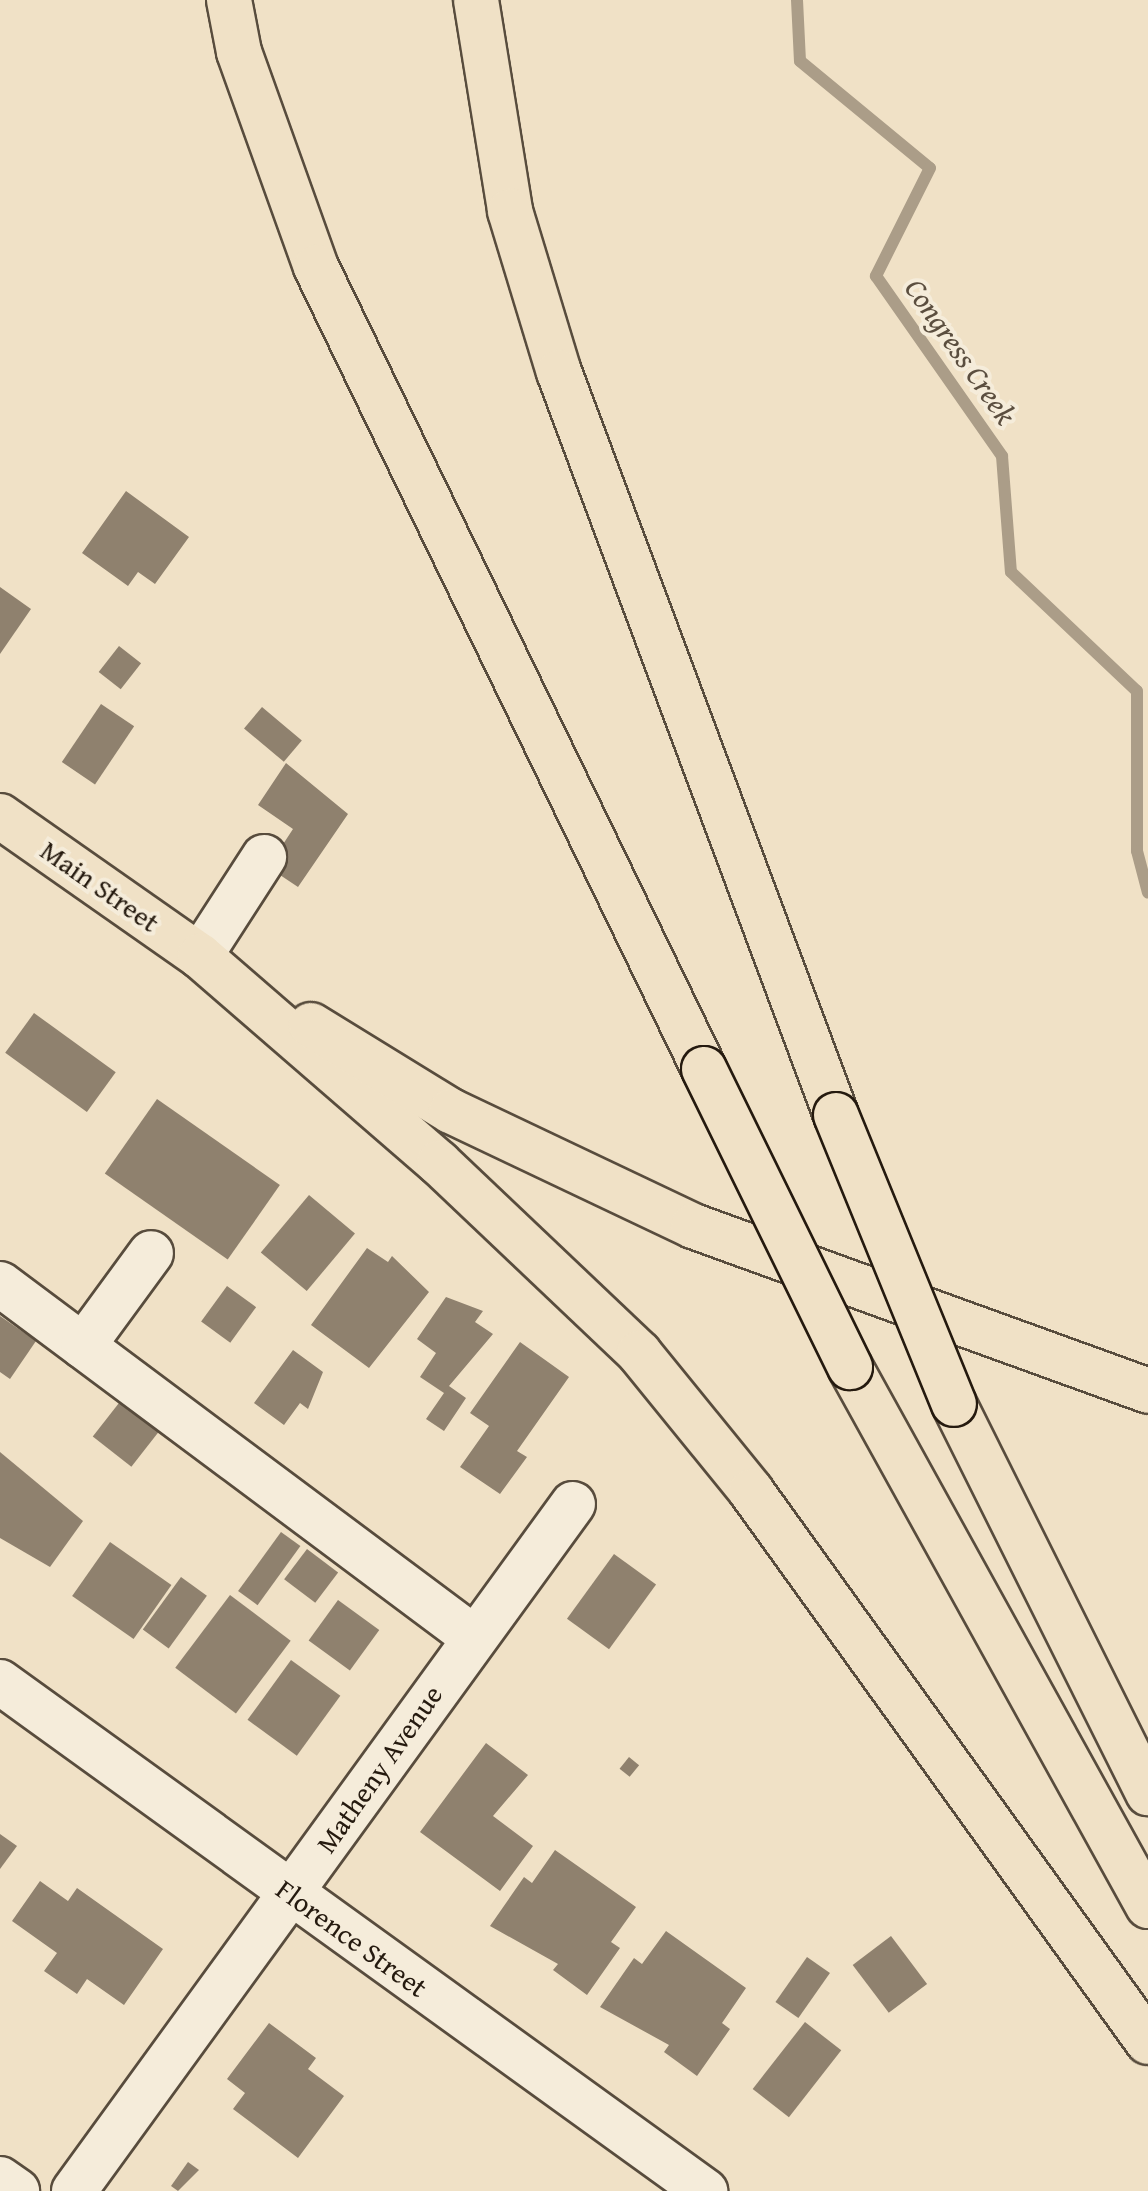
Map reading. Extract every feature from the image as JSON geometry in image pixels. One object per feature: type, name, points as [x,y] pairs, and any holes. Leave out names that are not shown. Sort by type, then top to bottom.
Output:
[{"type":"main road","points":[[229,0],[239,52],[316,267],[850,1367],[1148,1906]]},
{"type":"main road","points":[[476,0],[510,211],[559,372],[836,1115],[954,1404],[1057,1621],[1148,1793]]},
{"type":"main road","name":"Main Street","points":[[0,816],[200,956]]},
{"type":"main road","points":[[200,956],[451,1111],[568,1169],[693,1226],[1148,1391]]},
{"type":"main road","points":[[200,956],[439,1163],[639,1353],[751,1491],[1148,2042]]},
{"type":"street","points":[[200,956],[264,857]]},
{"type":"street","points":[[83,1346],[151,1253]]},
{"type":"street","points":[[0,1284],[473,1637]]},
{"type":"street","name":"Matheny Avenue","points":[[91,2185],[291,1894],[473,1637],[573,1504]]},
{"type":"street","name":"Florence Street","points":[[0,1682],[705,2191]]},
{"type":"street","points":[[0,2179],[17,2191]]},
{"type":"building","points":[[126,491],[189,537],[155,584],[138,572],[128,586],[82,553]]},
{"type":"building","points":[[0,587],[31,609],[0,654]]},
{"type":"building","points":[[119,646],[141,663],[121,689],[99,672]]},
{"type":"building","points":[[101,704],[134,726],[95,784],[62,762]]},
{"type":"building","points":[[262,707],[302,740],[284,762],[244,728]]},
{"type":"building","points":[[286,763],[348,814],[298,887],[268,867],[293,829],[258,805]]},
{"type":"building","points":[[34,1013],[116,1072],[87,1112],[5,1053]]},
{"type":"building","points":[[157,1099],[280,1185],[228,1260],[105,1174]]},
{"type":"building","points":[[309,1195],[355,1234],[307,1291],[261,1252]]},
{"type":"building","points":[[367,1248],[388,1262],[392,1256],[429,1292],[369,1368],[311,1325]]},
{"type":"building","points":[[227,1286],[256,1307],[230,1343],[201,1322]]},
{"type":"building","points":[[446,1297],[483,1311],[475,1322],[493,1334],[449,1386],[466,1398],[444,1431],[426,1419],[444,1393],[420,1377],[436,1353],[417,1339]]},
{"type":"building","points":[[0,1316],[36,1341],[10,1379],[0,1372]]},
{"type":"building","points":[[520,1342],[569,1377],[517,1451],[527,1457],[500,1494],[460,1467],[489,1426],[470,1413]]},
{"type":"building","points":[[293,1350],[323,1372],[308,1409],[300,1403],[284,1425],[254,1403]]},
{"type":"building","points":[[126,1394],[165,1424],[131,1467],[93,1437]]},
{"type":"building","points":[[0,1452],[83,1521],[50,1567],[0,1538]]},
{"type":"building","points":[[281,1532],[300,1546],[258,1605],[238,1591]]},
{"type":"building","points":[[110,1542],[171,1585],[134,1639],[72,1596]]},
{"type":"building","points":[[307,1549],[338,1572],[315,1603],[284,1579]]},
{"type":"building","points":[[614,1554],[656,1585],[609,1649],[567,1619]]},
{"type":"building","points":[[181,1577],[207,1596],[169,1648],[143,1630]]},
{"type":"building","points":[[230,1595],[291,1641],[236,1713],[175,1668]]},
{"type":"building","points":[[338,1600],[379,1630],[350,1670],[309,1640]]},
{"type":"building","points":[[291,1660],[340,1696],[297,1756],[248,1720]]},
{"type":"building","points":[[486,1743],[528,1775],[493,1816],[533,1846],[500,1891],[420,1832]]},
{"type":"building","points":[[629,1757],[639,1765],[630,1777],[620,1769]]},
{"type":"building","points":[[0,1834],[17,1846],[0,1869]]},
{"type":"building","points":[[555,1850],[636,1907],[611,1942],[620,1948],[587,1995],[553,1970],[558,1964],[490,1926],[524,1877],[532,1883]]},
{"type":"building","points":[[40,1881],[68,1901],[77,1888],[163,1949],[124,2005],[87,1979],[77,1994],[44,1971],[57,1953],[12,1921]]},
{"type":"building","points":[[666,1931],[746,1988],[722,2023],[730,2029],[697,2076],[664,2052],[669,2045],[600,2007],[634,1958],[642,1964]]},
{"type":"building","points":[[891,1936],[927,1984],[889,2013],[853,1965]]},
{"type":"building","points":[[807,1957],[830,1973],[798,2018],[775,2002]]},
{"type":"building","points":[[805,2022],[841,2050],[789,2117],[753,2089]]},
{"type":"building","points":[[269,2023],[316,2058],[308,2069],[344,2096],[298,2158],[233,2109],[245,2093],[227,2079]]},
{"type":"building","points":[[188,2162],[199,2170],[178,2191],[171,2186]]},
{"type":"waterway","name":"Congress Creek","points":[[797,0],[800,61],[930,168],[876,276],[1002,456],[1011,572],[1137,691],[1137,851],[1148,893]]}]
